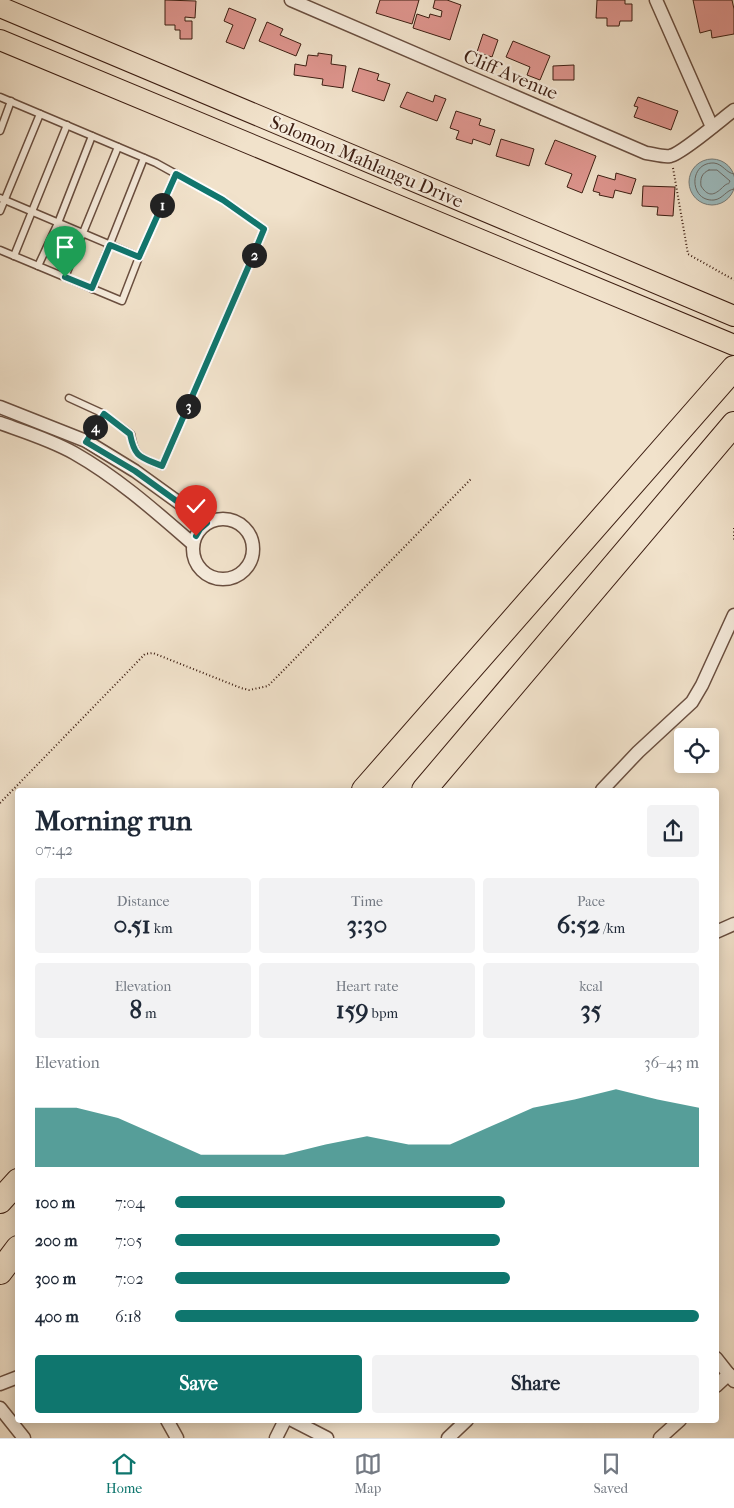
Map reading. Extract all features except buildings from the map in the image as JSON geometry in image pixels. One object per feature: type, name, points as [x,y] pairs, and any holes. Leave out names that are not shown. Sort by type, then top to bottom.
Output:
[{"type":"highway","points":[[366,788],[734,368]]},
{"type":"highway","points":[[426,788],[734,424]]},
{"type":"highway","points":[[0,1185],[15,1170]]},
{"type":"highway","points":[[0,1201],[15,1184]]},
{"type":"highway","points":[[0,1259],[15,1242]]},
{"type":"highway","points":[[0,1272],[15,1252]]},
{"type":"main road","name":"Solomon Mahlangu Drive","points":[[0,7],[725,312]]},
{"type":"main road","name":"Solomon Mahlangu Drive","points":[[0,40],[734,345]]},
{"type":"main road","points":[[0,52],[175,113]]},
{"type":"street","name":"Cliff Avenue","points":[[292,0],[646,152],[661,156],[671,156]]},
{"type":"street","points":[[656,0],[712,127]]},
{"type":"street","points":[[671,156],[734,110]]},
{"type":"street","points":[[0,407],[86,442],[135,471],[207,523]]},
{"type":"street","points":[[0,423],[36,435],[74,453],[144,502],[193,544]]},
{"type":"street","points":[[224,519],[233,520],[247,530],[254,550],[246,569],[238,576],[218,579],[200,569],[195,561],[193,544],[200,529],[207,523],[224,519]]},
{"type":"street","points":[[604,788],[638,752],[692,702],[702,686],[734,615]]},
{"type":"street","points":[[719,931],[734,924]]},
{"type":"street","points":[[719,1362],[731,1378],[719,1384]]},
{"type":"street","points":[[0,1384],[15,1378]]},
{"type":"street","points":[[0,1408],[24,1438]]},
{"type":"street","points":[[169,1423],[177,1438]]},
{"type":"street","points":[[276,1438],[284,1423]]},
{"type":"street","points":[[298,1423],[327,1438]]},
{"type":"street","points":[[448,1438],[464,1423]]},
{"type":"street","points":[[660,1438],[677,1423]]},
{"type":"lane","points":[[0,97],[144,158],[223,200],[264,229],[162,466],[140,456],[133,449],[130,434],[104,414],[69,398]]},
{"type":"lane","points":[[0,131],[11,101]]},
{"type":"lane","points":[[0,211],[2,199],[40,114]]},
{"type":"lane","points":[[14,256],[67,125]]},
{"type":"lane","points":[[38,266],[58,223],[92,136]]},
{"type":"lane","points":[[65,277],[118,147]]},
{"type":"lane","points":[[92,288],[144,158]]},
{"type":"lane","points":[[0,250],[122,301],[139,257],[176,174]]},
{"type":"lane","points":[[2,199],[139,257]]},
{"type":"lane","points":[[86,442],[104,414]]},
{"type":"path","points":[[671,156],[688,254],[734,280]]},
{"type":"path","points":[[0,803],[145,654],[153,653],[240,688],[249,690],[268,686],[471,479]]},
{"type":"path","points":[[734,528],[734,541]]},
{"type":"water","points":[[707,159],[717,159],[731,169],[735,182],[731,195],[725,201],[717,205],[707,205],[693,195],[689,187],[689,177],[699,163]]},
{"type":"route","points":[[65,277],[92,288],[110,245],[139,257],[176,174],[223,200],[264,229],[162,466],[140,456],[133,449],[130,434],[104,414],[86,442],[135,471],[207,523],[196,536]]}]
